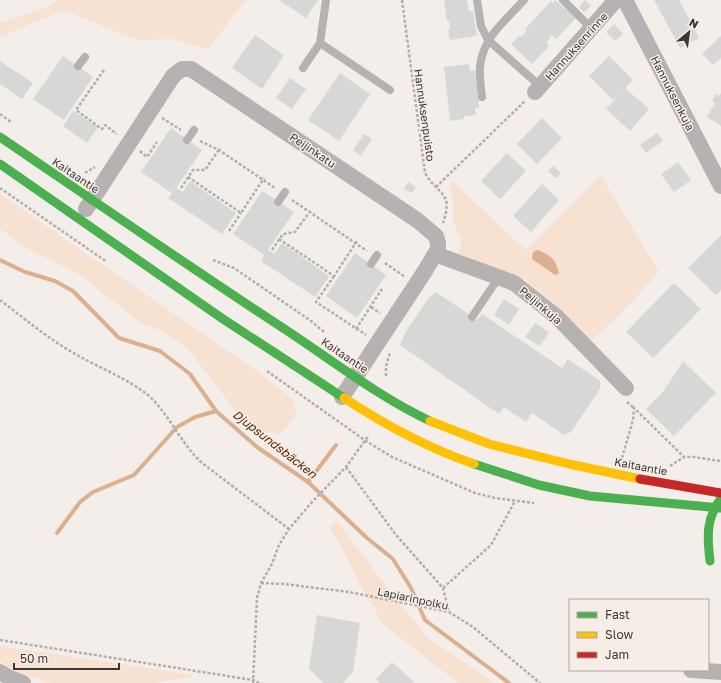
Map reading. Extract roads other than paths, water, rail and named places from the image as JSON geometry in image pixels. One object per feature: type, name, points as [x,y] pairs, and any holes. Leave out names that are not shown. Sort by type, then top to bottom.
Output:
[{"type":"main road","name":"Kaitaantie","points":[[0,137],[389,400],[429,421],[489,444],[569,464],[629,477],[721,493]]},
{"type":"main road","points":[[0,164],[223,319],[378,420],[418,441],[457,458],[539,485],[590,496],[717,508]]},
{"type":"main road","points":[[718,551],[710,561],[707,536],[721,498]]},
{"type":"street","name":"Hannuksenrinne","points":[[537,89],[616,0]]},
{"type":"street","name":"Hannuksenkuja","points":[[625,0],[721,186]]},
{"type":"street","name":"Peijinkatu","points":[[79,220],[173,76],[182,69],[191,69],[431,230],[436,236],[438,243],[435,254]]},
{"type":"street","name":"Peijinkuja","points":[[435,254],[514,283],[542,304],[626,388]]},
{"type":"street","points":[[342,397],[435,254]]},
{"type":"street","points":[[706,671],[721,672]]},
{"type":"street","points":[[0,672],[23,683]]},
{"type":"lane","points":[[303,68],[320,43],[326,0]]},
{"type":"lane","points":[[477,0],[481,26],[488,40],[537,89]]},
{"type":"lane","points":[[482,96],[480,66],[485,45],[524,0]]},
{"type":"lane","points":[[563,0],[591,28]]},
{"type":"lane","points":[[320,43],[390,90]]},
{"type":"lane","points":[[78,66],[85,57]]},
{"type":"lane","points":[[187,140],[194,130]]},
{"type":"lane","points":[[278,202],[285,192]]},
{"type":"lane","points":[[371,264],[377,255]]},
{"type":"lane","points":[[472,317],[499,277]]},
{"type":"waterway","name":"Djupsundsbäcken","points":[[0,260],[25,272],[55,281],[73,291],[119,338],[160,351],[190,374],[216,411],[257,447],[308,482],[367,538],[393,559],[411,588],[425,620],[509,683]]},
{"type":"waterway","points":[[57,533],[80,502],[93,492],[134,475],[177,427],[195,417],[216,411]]},
{"type":"waterway","points":[[308,482],[336,445]]}]
